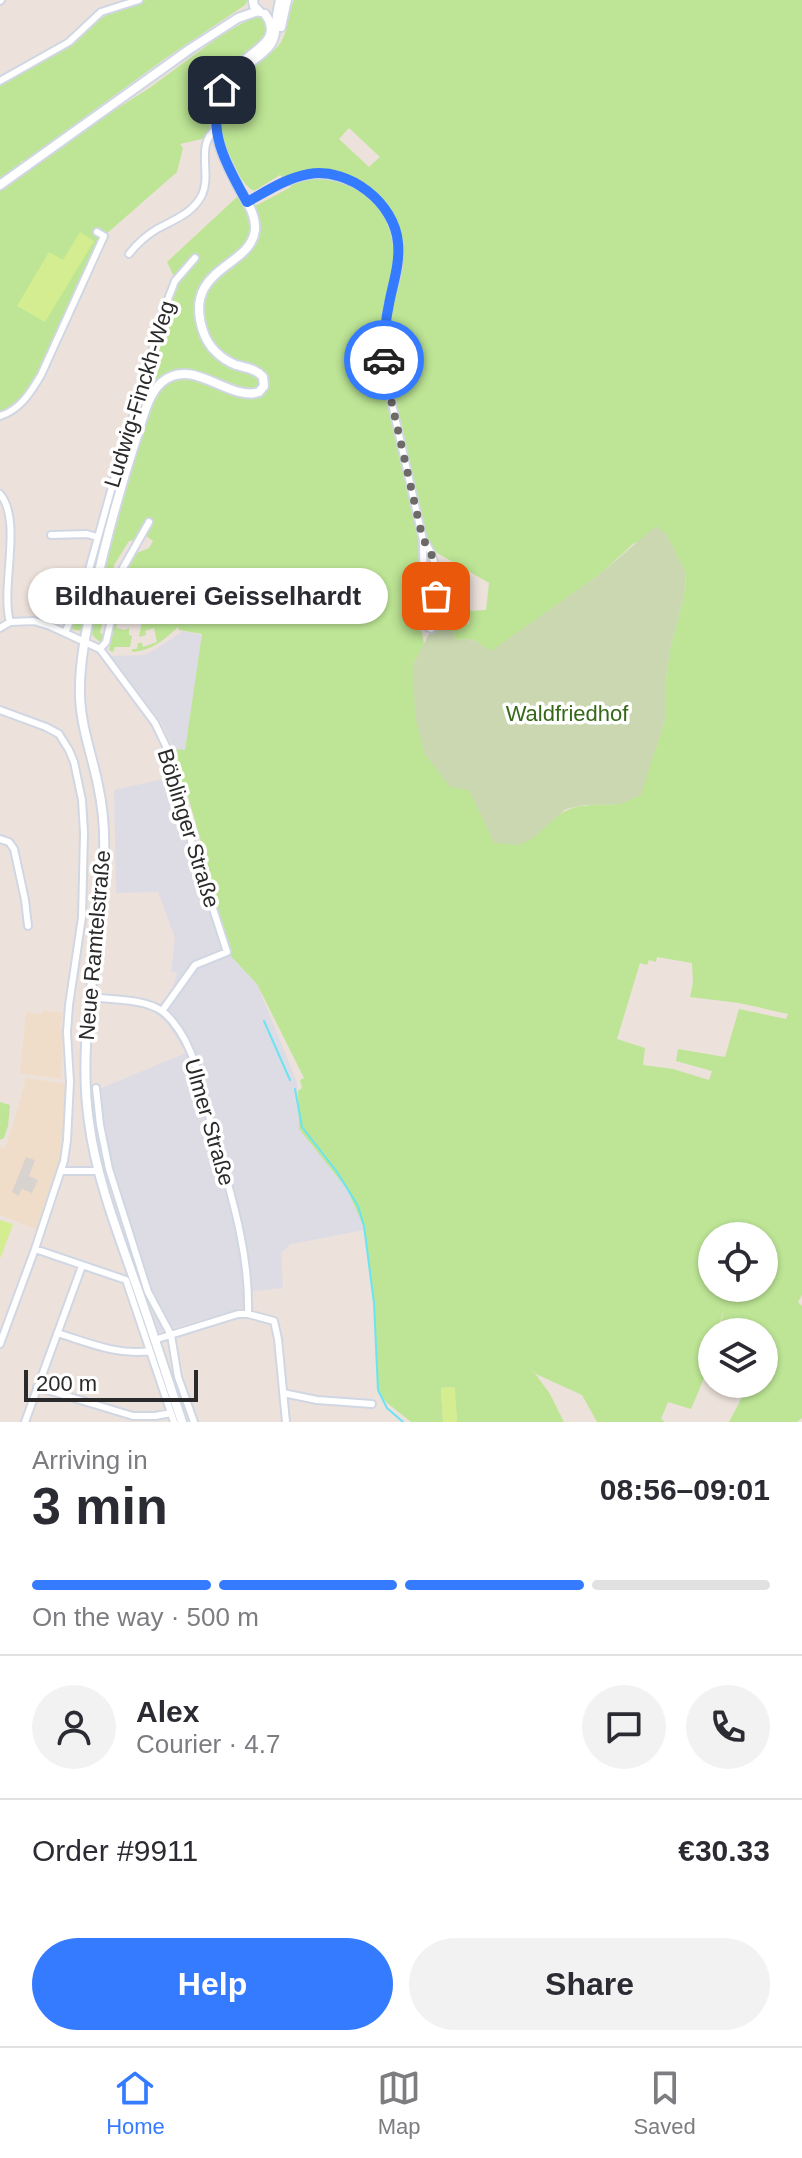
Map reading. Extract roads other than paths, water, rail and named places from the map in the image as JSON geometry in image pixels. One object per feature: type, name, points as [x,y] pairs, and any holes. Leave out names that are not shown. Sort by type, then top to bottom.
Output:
[{"type":"main road","points":[[0,185],[151,76],[238,18],[253,0],[262,12]]},
{"type":"main road","points":[[276,35],[276,10],[280,0]]},
{"type":"main road","points":[[232,74],[270,48],[282,26],[287,0]]},
{"type":"main road","points":[[238,18],[276,10]]},
{"type":"main road","name":"Neue Ramtelstraße","points":[[182,1422],[111,1213],[89,1125],[85,1039],[104,854],[101,803],[86,741],[80,678],[84,643],[115,509],[154,391],[162,382],[183,374],[250,394],[257,393],[264,386],[261,374],[226,360],[213,348],[204,333],[200,315],[208,282],[252,241],[255,224],[224,156],[215,119],[217,101],[224,85],[242,62],[268,39],[270,20],[262,12]]},
{"type":"street","points":[[0,81],[69,42],[101,12],[139,0]]},
{"type":"street","points":[[129,254],[146,237],[180,218],[199,199],[206,180],[206,142],[216,129]]},
{"type":"street","points":[[247,202],[292,178],[312,173],[329,174],[361,187],[380,202],[391,216],[398,242],[398,268],[388,306],[384,364],[423,540],[422,619],[425,627],[431,629],[437,619],[435,564],[429,546],[423,540]]},
{"type":"street","points":[[0,416],[21,404],[41,375],[104,236],[97,232]]},
{"type":"street","name":"Ludwig-Finckh-Weg","points":[[65,633],[77,613],[171,288],[195,258]]},
{"type":"street","points":[[0,494],[5,500],[11,526],[8,577],[10,622]]},
{"type":"street","points":[[0,628],[10,622],[34,621],[100,649],[106,642],[123,568],[149,522]]},
{"type":"street","points":[[51,535],[87,534],[97,537]]},
{"type":"street","points":[[0,571],[8,577]]},
{"type":"street","name":"Böblinger Straße","points":[[100,649],[155,723],[166,746],[175,791],[227,952],[195,965],[162,1011]]},
{"type":"street","points":[[0,710],[59,734],[74,762],[82,800],[84,833],[82,917],[67,1032],[70,1082],[62,1171],[0,1344]]},
{"type":"street","points":[[0,839],[9,842],[14,849],[28,926]]},
{"type":"street","points":[[90,997],[131,1001],[162,1011]]},
{"type":"street","name":"Ulmer Straße","points":[[162,1011],[190,1049],[203,1091],[242,1242],[248,1276],[248,1314]]},
{"type":"street","points":[[96,1088],[100,1125],[114,1184],[148,1292],[171,1335],[178,1377],[194,1422]]},
{"type":"street","points":[[62,1171],[99,1171]]},
{"type":"street","points":[[35,1249],[126,1280],[174,1422]]},
{"type":"street","points":[[25,1422],[82,1266]]},
{"type":"street","points":[[154,1340],[222,1318],[248,1314],[274,1321],[286,1422]]},
{"type":"street","points":[[57,1333],[124,1352],[150,1351]]},
{"type":"street","points":[[37,1387],[133,1416],[171,1413]]},
{"type":"street","points":[[283,1393],[317,1400],[372,1404]]},
{"type":"waterway","points":[[264,1021],[290,1080]]},
{"type":"waterway","points":[[295,1089],[302,1127],[337,1172],[358,1206],[364,1226],[374,1303],[378,1390],[387,1408],[403,1422]]},
{"type":"place","name":"Bildhauerei Geisselhardt","points":[[436,596]]},
{"type":"park label","name":"Waldfriedhof","points":[[567,713]]}]
